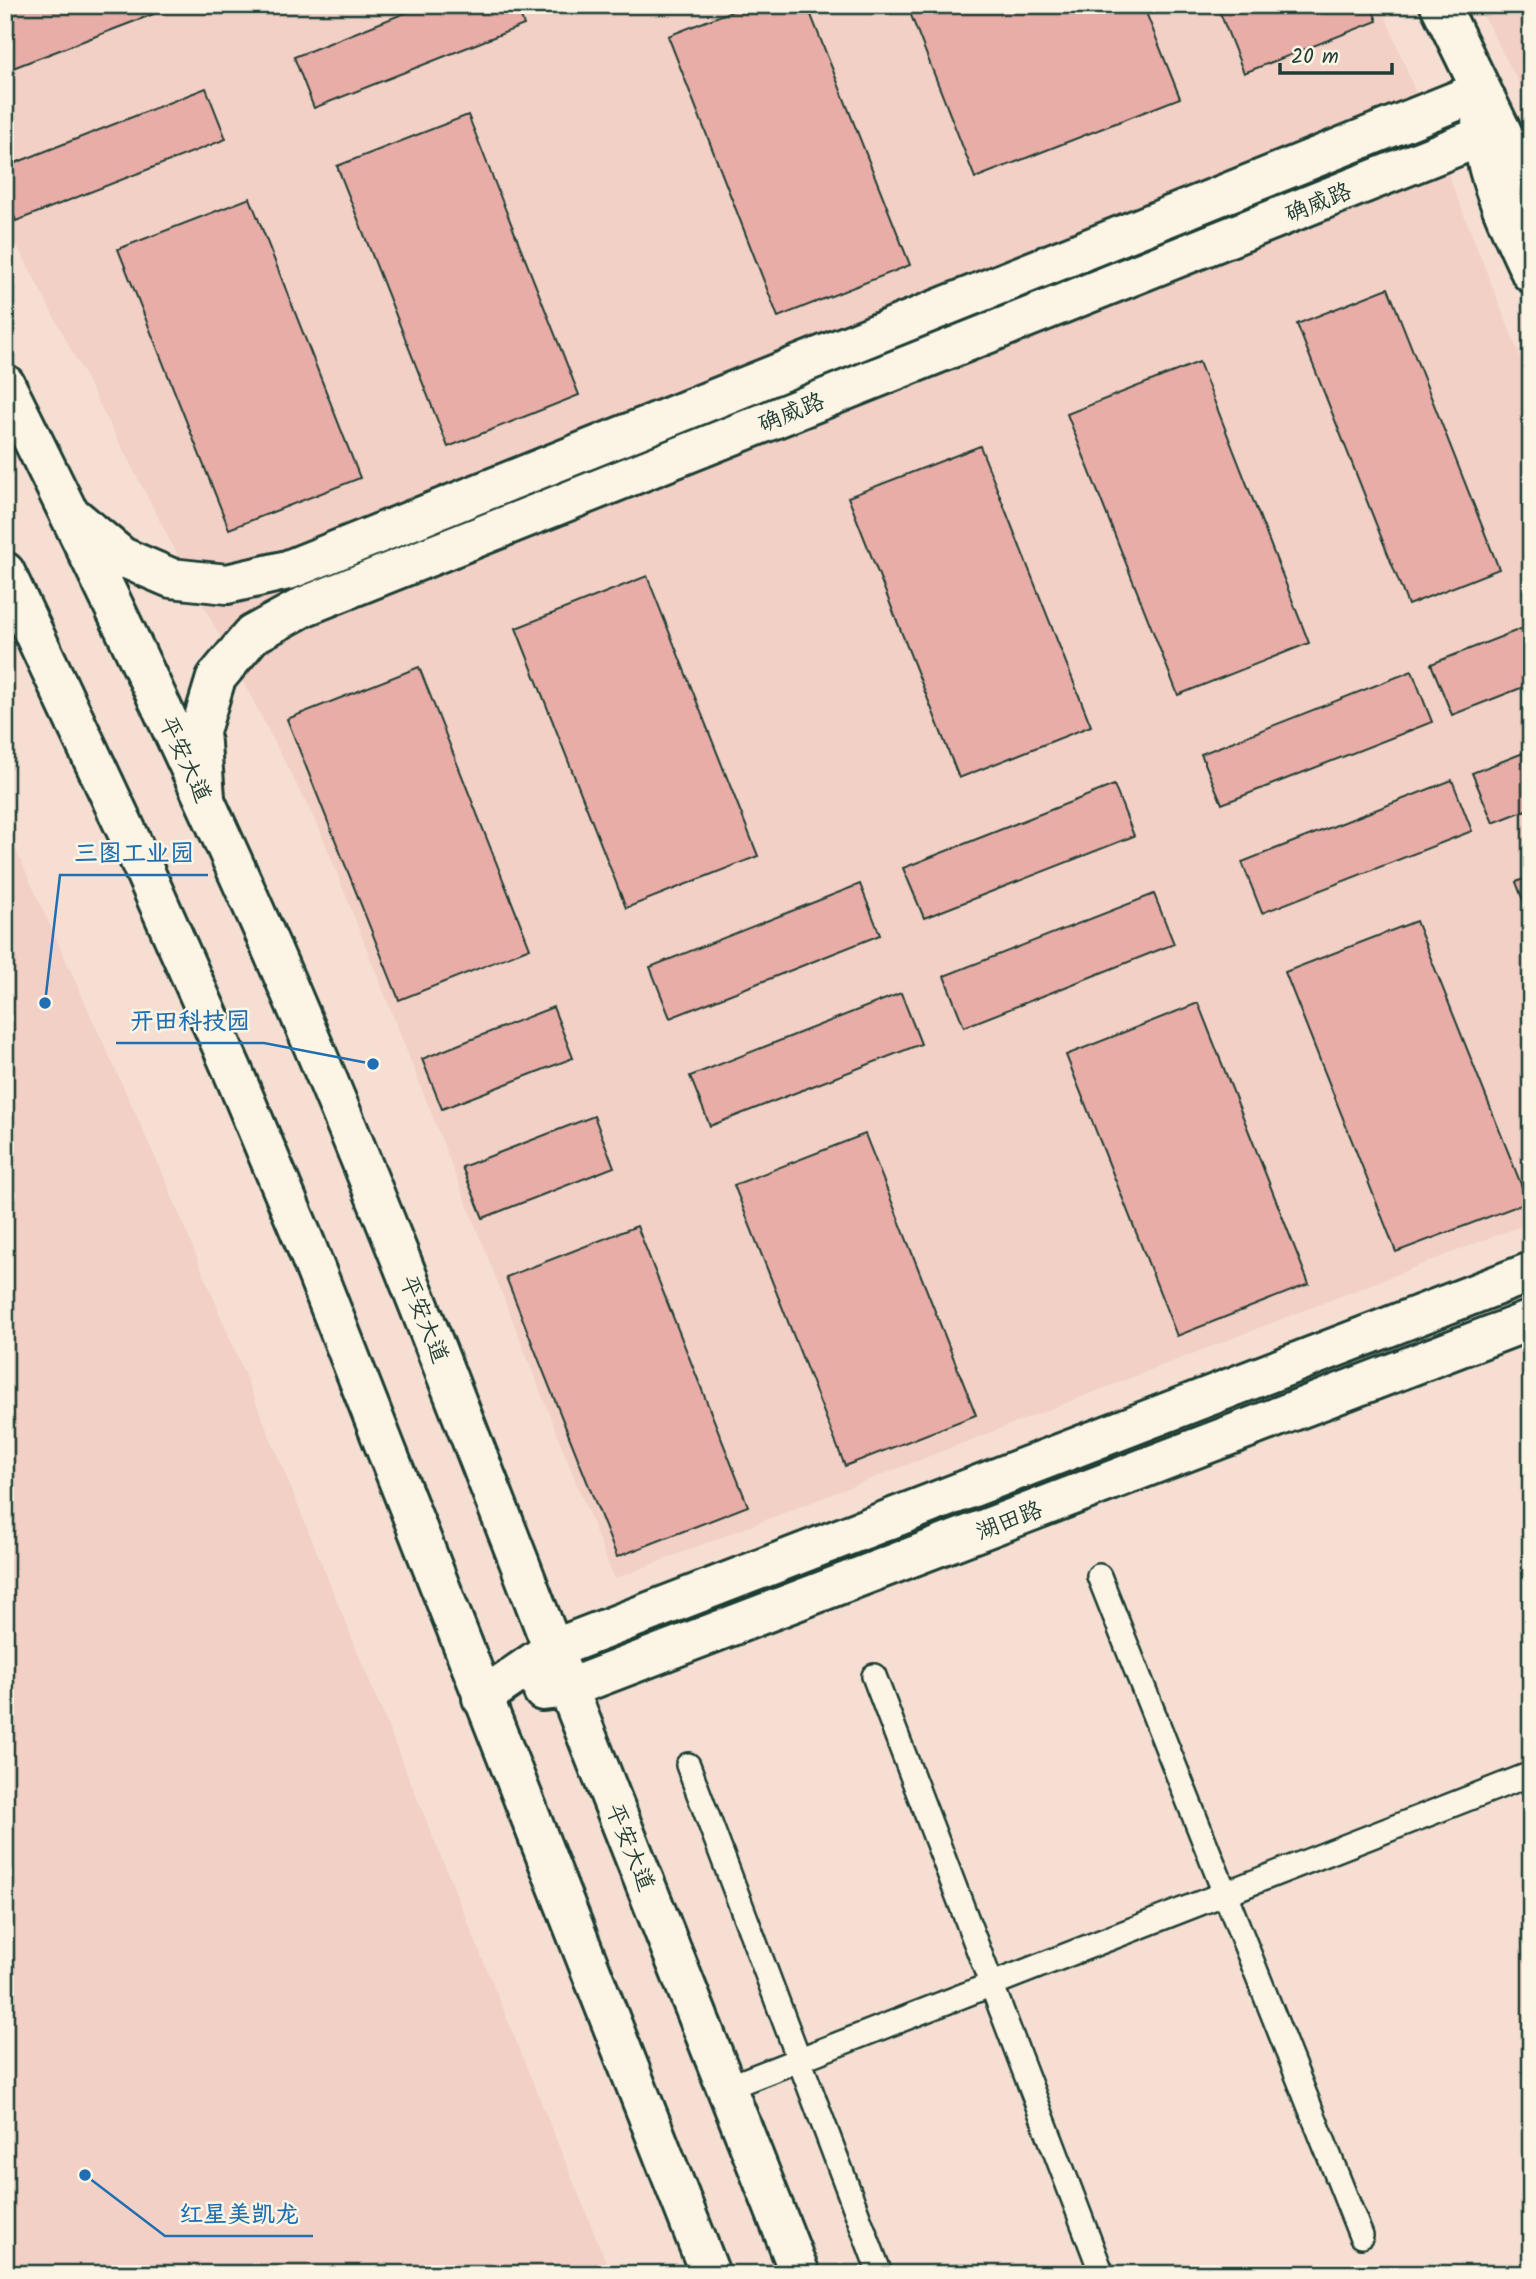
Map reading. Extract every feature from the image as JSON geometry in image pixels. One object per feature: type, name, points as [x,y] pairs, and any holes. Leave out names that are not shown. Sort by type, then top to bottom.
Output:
[{"type":"street","points":[[1440,5],[1481,91],[1490,133],[1489,169],[1531,273]]},
{"type":"street","name":"确威路","points":[[69,513],[122,557],[172,578],[227,584],[288,570],[1481,91]]},
{"type":"street","points":[[1490,133],[1531,192]]},
{"type":"street","name":"确威路","points":[[205,799],[200,731],[216,678],[252,635],[305,606],[1490,133]]},
{"type":"street","name":"平安大道","points":[[5,384],[205,799],[309,1036],[382,1212],[800,2274]]},
{"type":"street","points":[[5,572],[134,846],[232,1069],[374,1418],[710,2274]]},
{"type":"street","name":"湖田路","points":[[482,1698],[553,1649],[1531,1272]]},
{"type":"street","name":"湖田路","points":[[482,1698],[569,1688],[1531,1320]]},
{"type":"lane","points":[[1099,1576],[1361,2236]]},
{"type":"lane","points":[[874,1676],[1102,2274]]},
{"type":"lane","points":[[688,1765],[880,2274]]},
{"type":"lane","points":[[726,2088],[1531,1774]]},
{"type":"shaded area","points":[[5,5],[1381,5],[1531,384],[1531,1222],[614,1579],[320,830],[5,222]]},
{"type":"shaded area","points":[[1478,5],[1531,5],[1531,107]]},
{"type":"shaded area","points":[[5,826],[165,1179],[611,2274],[5,2274]]},
{"type":"building","points":[[5,5],[177,5],[5,71]]},
{"type":"building","points":[[425,5],[516,5],[524,25],[314,108],[294,57]]},
{"type":"building","points":[[747,5],[807,5],[910,265],[778,317],[668,36]]},
{"type":"building","points":[[907,5],[1143,5],[1180,98],[975,178]]},
{"type":"building","points":[[1217,5],[1371,5],[1377,21],[1244,73]]},
{"type":"building","points":[[206,88],[226,139],[16,221],[5,195],[5,167]]},
{"type":"building","points":[[468,115],[579,395],[448,447],[337,166]]},
{"type":"building","points":[[250,198],[360,478],[229,529],[118,249]]},
{"type":"building","points":[[1388,288],[1499,569],[1408,605],[1297,324]]},
{"type":"building","points":[[1199,362],[1309,643],[1178,695],[1067,414]]},
{"type":"building","points":[[980,446],[1091,726],[959,778],[848,497]]},
{"type":"building","points":[[647,576],[758,856],[626,908],[516,628]]},
{"type":"building","points":[[1531,625],[1531,684],[1452,715],[1431,664]]},
{"type":"building","points":[[419,667],[530,948],[399,1000],[287,719]]},
{"type":"building","points":[[1412,671],[1432,722],[1222,804],[1201,754]]},
{"type":"building","points":[[1531,750],[1531,808],[1493,823],[1472,773]]},
{"type":"building","points":[[1452,780],[1472,831],[1262,913],[1242,862]]},
{"type":"building","points":[[1114,785],[1134,836],[924,918],[903,868]]},
{"type":"building","points":[[1531,876],[1531,921],[1516,882]]},
{"type":"building","points":[[860,884],[880,935],[670,1018],[650,967]]},
{"type":"building","points":[[1154,894],[1174,944],[964,1027],[944,976]]},
{"type":"building","points":[[1416,921],[1528,1202],[1396,1252],[1285,972]]},
{"type":"building","points":[[901,993],[921,1044],[710,1126],[690,1076]]},
{"type":"building","points":[[1198,1003],[1309,1284],[1177,1336],[1066,1055]]},
{"type":"building","points":[[553,1007],[573,1058],[442,1109],[422,1059]]},
{"type":"building","points":[[594,1116],[614,1167],[483,1218],[462,1167]]},
{"type":"building","points":[[865,1134],[976,1415],[845,1466],[734,1185]]},
{"type":"building","points":[[637,1226],[748,1506],[617,1557],[506,1277]]},
{"type":"building","points":[[5,2255],[20,2274],[5,2274]]},
{"type":"place","name":"三图工业园","points":[[45,1003]]},
{"type":"place","name":"开田科技园","points":[[373,1064]]},
{"type":"place","name":"红星美凯龙","points":[[85,2175]]}]
